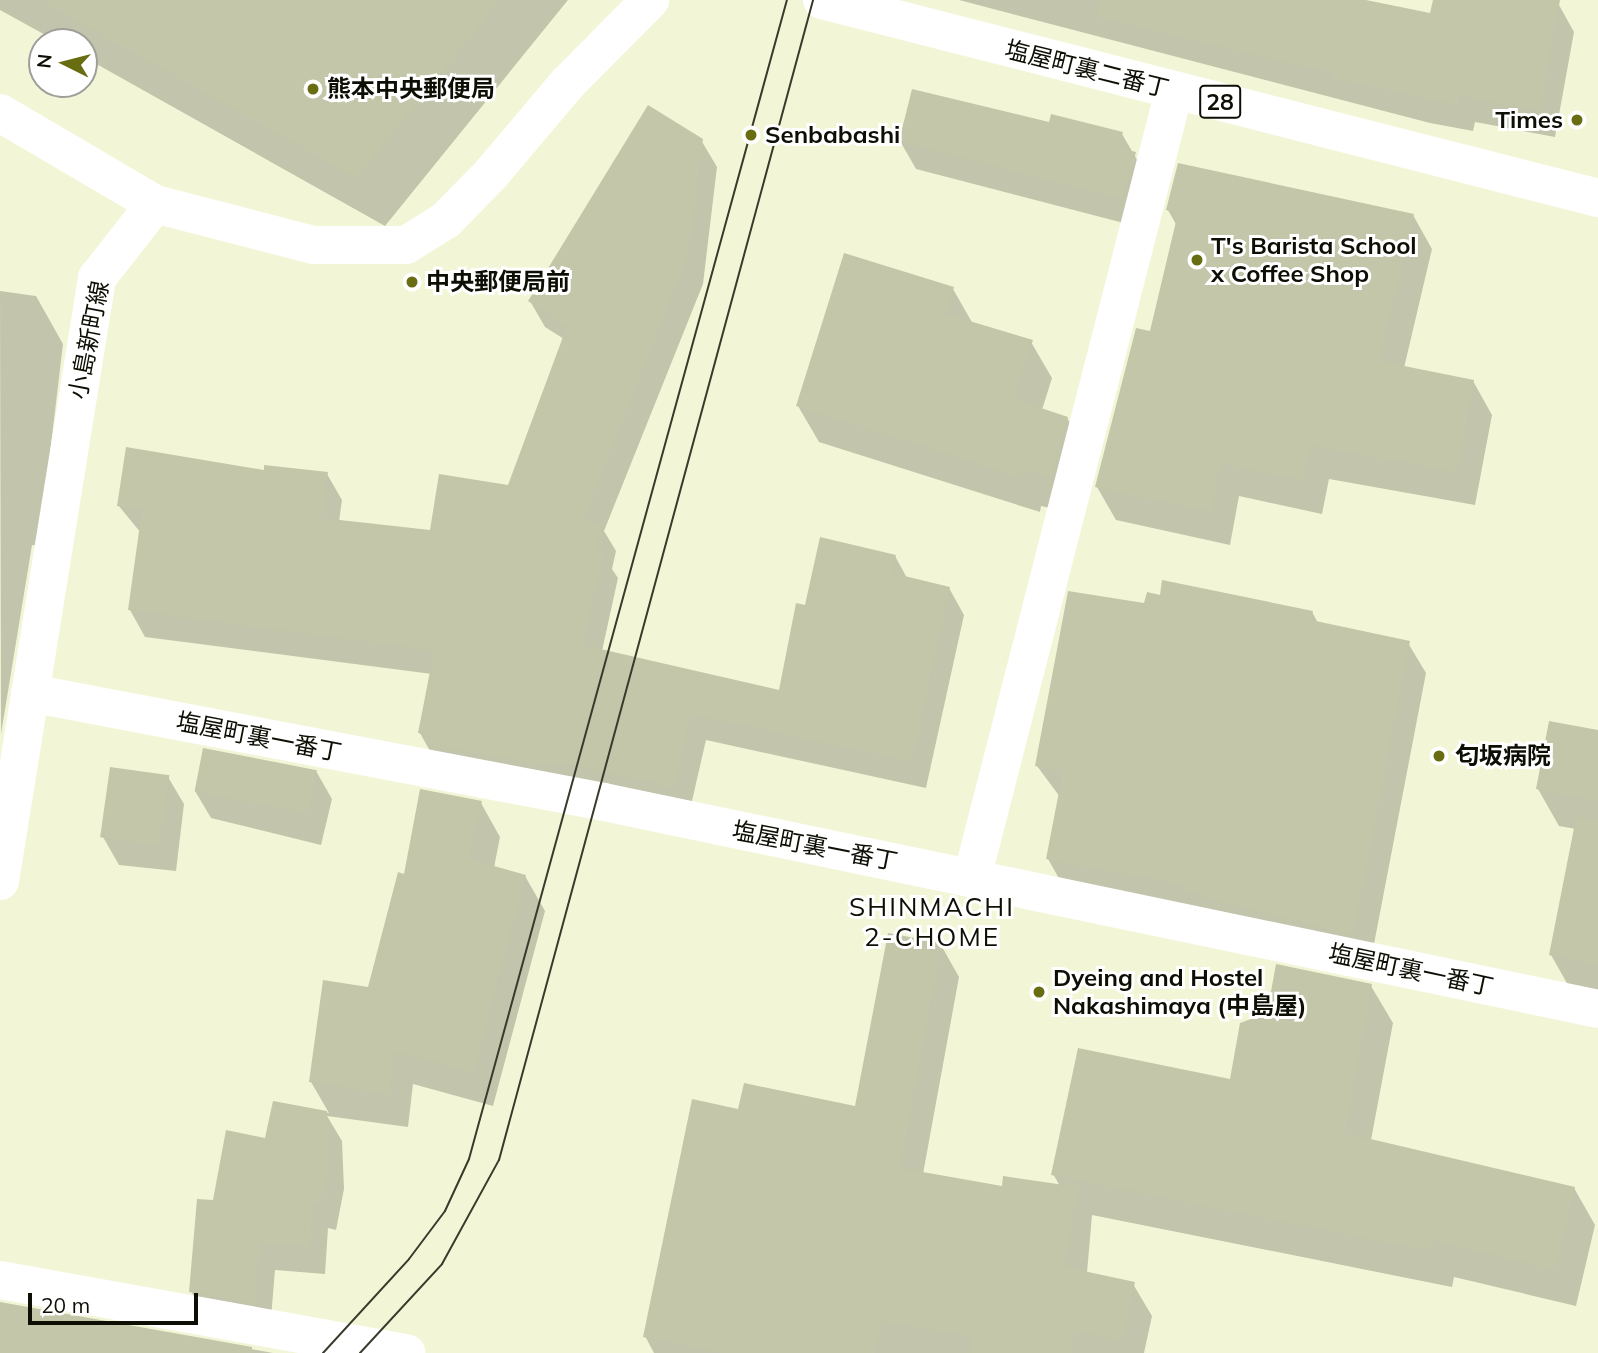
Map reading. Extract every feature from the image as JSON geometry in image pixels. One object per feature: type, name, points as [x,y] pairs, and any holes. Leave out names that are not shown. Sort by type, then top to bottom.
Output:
[{"type":"street","points":[[0,113],[155,204],[313,245],[406,245],[446,220],[491,174],[568,83],[650,0]]},
{"type":"street","name":"塩屋町裏二番丁","points":[[835,3],[1598,198]]},
{"type":"street","points":[[972,878],[1174,90]]},
{"type":"street","name":"小島新町線","points":[[0,881],[10,754],[30,693],[97,278],[155,204]]},
{"type":"street","name":"塩屋町裏一番丁","points":[[30,693],[972,878],[1598,1009]]},
{"type":"street","points":[[0,1280],[407,1353]]},
{"type":"building","name":"熊本中央郵便局","points":[[40,0],[500,0],[356,178],[98,33],[98,28],[90,28]]},
{"type":"building","points":[[1099,0],[1366,0],[1430,13],[1433,0],[1560,0],[1540,111],[1460,96],[1458,105],[1332,78],[1333,73],[1097,18]]},
{"type":"building","points":[[912,89],[1049,122],[1051,114],[1123,132],[1119,148],[1136,152],[1123,200],[899,141]]},
{"type":"building","points":[[648,105],[703,139],[688,256],[584,519],[602,523],[596,549],[604,550],[583,645],[779,690],[796,603],[805,605],[820,537],[896,555],[892,573],[950,587],[912,762],[691,714],[674,788],[561,762],[560,767],[429,746],[431,736],[418,733],[434,651],[128,610],[142,510],[117,506],[126,447],[264,470],[264,465],[328,472],[322,518],[430,530],[439,474],[508,485],[567,326],[528,301]]},
{"type":"building","points":[[1178,163],[1414,214],[1379,361],[1474,380],[1457,472],[1311,446],[1303,481],[1221,463],[1211,512],[1095,487],[1136,328],[1150,331],[1178,213],[1166,210]]},
{"type":"building","points":[[844,253],[954,287],[946,314],[1033,340],[1014,399],[1068,417],[1052,477],[1021,471],[1019,477],[796,406]]},
{"type":"building","points":[[1162,580],[1313,611],[1311,620],[1410,641],[1353,936],[1185,892],[1186,886],[1046,859],[1063,771],[1035,766],[1068,591],[1144,603],[1147,592],[1160,595]]},
{"type":"building","points":[[1549,721],[1598,730],[1598,802],[1536,789]]},
{"type":"building","points":[[203,748],[317,770],[308,813],[195,791]]},
{"type":"building","points":[[110,767],[169,775],[160,846],[100,837]]},
{"type":"building","points":[[420,789],[482,801],[469,859],[526,875],[474,1073],[394,1051],[389,1094],[309,1082],[323,980],[368,987],[398,872],[404,874]]},
{"type":"building","points":[[1576,818],[1598,821],[1598,965],[1549,955]]},
{"type":"building","points":[[888,933],[942,943],[900,1168],[1002,1186],[1003,1176],[1078,1187],[1065,1267],[1135,1282],[1122,1341],[1076,1331],[1071,1353],[970,1353],[974,1338],[881,1321],[875,1353],[720,1353],[643,1337],[692,1099],[738,1109],[744,1083],[855,1106]]},
{"type":"building","points":[[1276,964],[1372,984],[1345,1133],[1575,1187],[1555,1270],[1433,1241],[1431,1251],[1051,1175],[1078,1048],[1230,1079],[1240,1023],[1267,1013]]},
{"type":"building","points":[[273,1101],[327,1111],[329,1160],[321,1203],[313,1202],[310,1247],[260,1243],[255,1304],[189,1292],[197,1199],[213,1200],[226,1130],[265,1138]]},
{"type":"building","points":[[0,1302],[252,1347],[252,1353],[0,1353]]},
{"type":"tram line","points":[[323,1353],[409,1259],[445,1211],[469,1159],[787,0]]},
{"type":"tram line","points":[[360,1353],[442,1264],[499,1160],[813,0]]},
{"type":"place","name":"熊本中央郵便局","points":[[313,89]]},
{"type":"place","name":"Times","points":[[1577,120]]},
{"type":"place","name":"Senbabashi","points":[[751,135]]},
{"type":"place","name":"T's Barista School x Coffee Shop","points":[[1197,260]]},
{"type":"place","name":"中央郵便局前","points":[[412,282]]},
{"type":"place","name":"匂坂病院","points":[[1439,756]]},
{"type":"place","name":"Dyeing and Hostel Nakashimaya (中島屋)","points":[[1039,992]]},
{"type":"district","name":"SHINMACHI 2-CHOME","points":[[932,922]]}]
